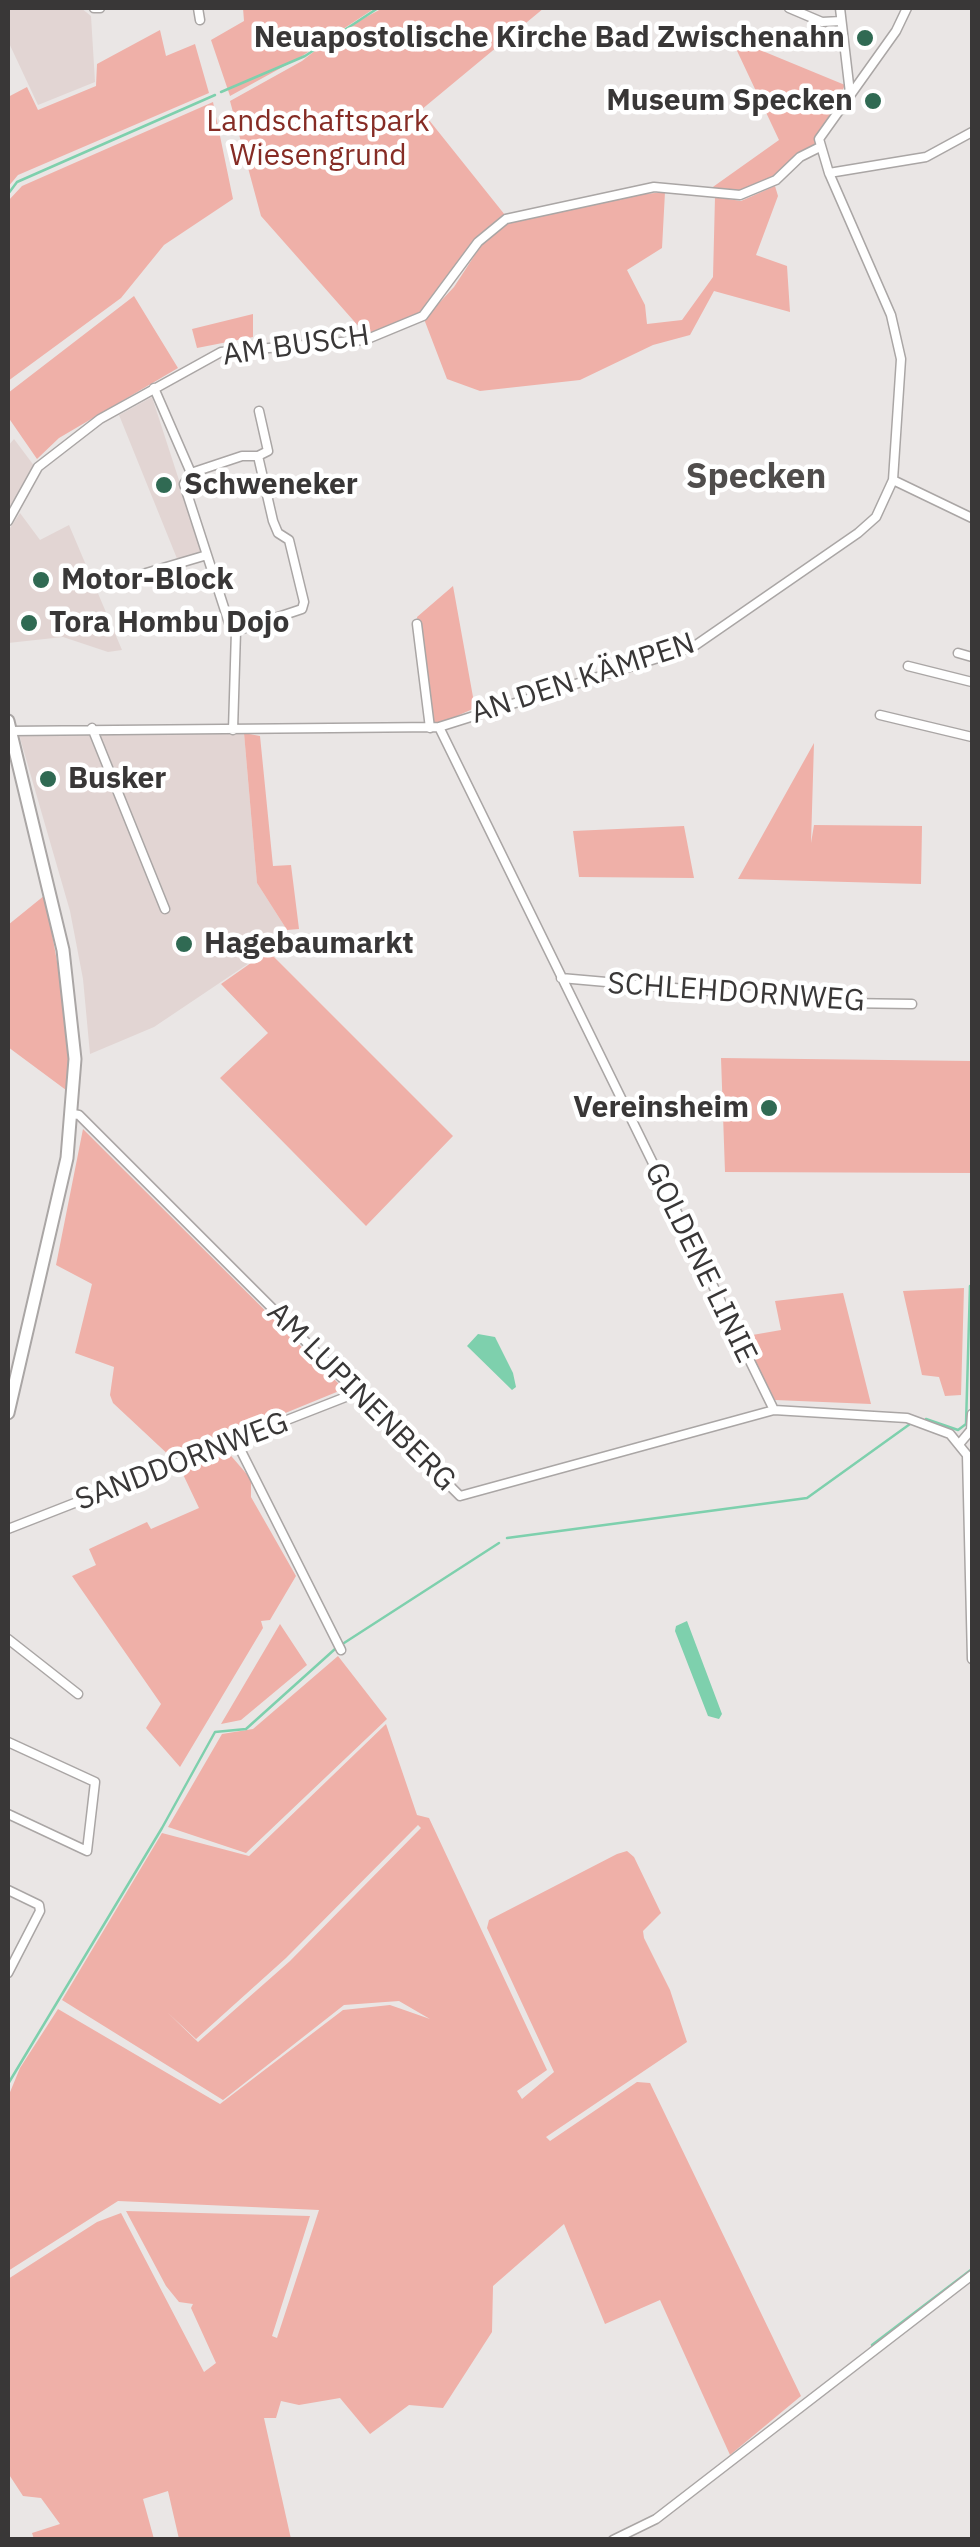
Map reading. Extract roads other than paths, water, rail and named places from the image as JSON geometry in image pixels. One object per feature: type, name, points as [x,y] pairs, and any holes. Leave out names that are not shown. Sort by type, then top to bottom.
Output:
[{"type":"main road","points":[[8,728],[70,995],[75,1059],[62,1185],[11,1386],[8,1413]]},
{"type":"street","points":[[198,8],[200,20]]},
{"type":"street","points":[[788,8],[822,22],[841,20]]},
{"type":"street","points":[[840,8],[850,93]]},
{"type":"street","points":[[820,147],[822,130],[868,70],[906,8]]},
{"type":"street","points":[[846,61],[868,70]]},
{"type":"street","points":[[829,173],[944,152],[972,132]]},
{"type":"street","name":"AN DEN KÄMPEN","points":[[8,728],[434,728],[693,648],[858,533],[876,517],[893,480],[903,381],[899,339],[820,147]]},
{"type":"street","name":"AM BUSCH","points":[[8,520],[38,467],[58,448],[221,352],[366,340],[422,316],[478,242],[506,219],[654,187],[740,195],[776,180],[800,157],[820,147]]},
{"type":"street","points":[[154,388],[191,473]]},
{"type":"street","points":[[233,730],[236,631],[229,622],[184,484],[191,473],[268,451],[259,411]]},
{"type":"street","points":[[236,631],[296,612],[304,602],[289,540],[278,533],[273,521],[258,456]]},
{"type":"street","points":[[893,480],[972,518]]},
{"type":"street","points":[[118,581],[207,555]]},
{"type":"street","name":"GOLDENE LINIE","points":[[418,624],[434,728],[774,1410]]},
{"type":"street","points":[[958,653],[972,657]]},
{"type":"street","points":[[908,666],[972,682]]},
{"type":"street","points":[[880,715],[972,736]]},
{"type":"street","points":[[92,728],[166,909]]},
{"type":"street","name":"SCHLEHDORNWEG","points":[[561,978],[844,1003],[912,1004]]},
{"type":"street","name":"AM LUPINENBERG","points":[[72,1114],[79,1115],[460,1496],[774,1410]]},
{"type":"street","name":"SANDDORNWEG","points":[[8,1530],[356,1393]]},
{"type":"street","points":[[774,1410],[907,1418],[961,1442]]},
{"type":"street","points":[[961,1442],[971,1430],[972,1414]]},
{"type":"street","points":[[236,1441],[342,1650]]},
{"type":"street","points":[[961,1442],[968,1472],[972,1658]]},
{"type":"street","points":[[8,1638],[78,1694]]},
{"type":"street","points":[[8,1742],[95,1782],[86,1852],[8,1814]]},
{"type":"street","points":[[8,1890],[38,1904],[40,1911],[8,1973]]},
{"type":"street","points":[[614,2540],[656,2519],[972,2275]]},
{"type":"waterway","points":[[221,92],[305,56],[378,8]]},
{"type":"waterway","points":[[8,194],[17,182],[215,95]]},
{"type":"waterway","points":[[926,1419],[958,1430],[966,1424],[970,1286]]},
{"type":"waterway","points":[[507,1538],[807,1498],[910,1424]]},
{"type":"waterway","points":[[344,1643],[499,1543]]},
{"type":"waterway","points":[[8,2084],[215,1732],[246,1729],[335,1649]]},
{"type":"waterway","points":[[872,2345],[972,2269]]},
{"type":"place","name":"Neuapostolische Kirche Bad Zwischenahn","points":[[865,38]]},
{"type":"place","name":"Museum Specken","points":[[873,101]]},
{"type":"place","name":"Schweneker","points":[[164,485]]},
{"type":"place","name":"Motor-Block","points":[[41,580]]},
{"type":"place","name":"Tora Hombu Dojo","points":[[29,623]]},
{"type":"place","name":"Busker","points":[[48,779]]},
{"type":"place","name":"Hagebaumarkt","points":[[184,944]]},
{"type":"place","name":"Vereinsheim","points":[[769,1108]]},
{"type":"district","name":"Specken","points":[[756,478]]},
{"type":"park label","name":"Landschaftspark Wiesengrund","points":[[318,139]]}]
